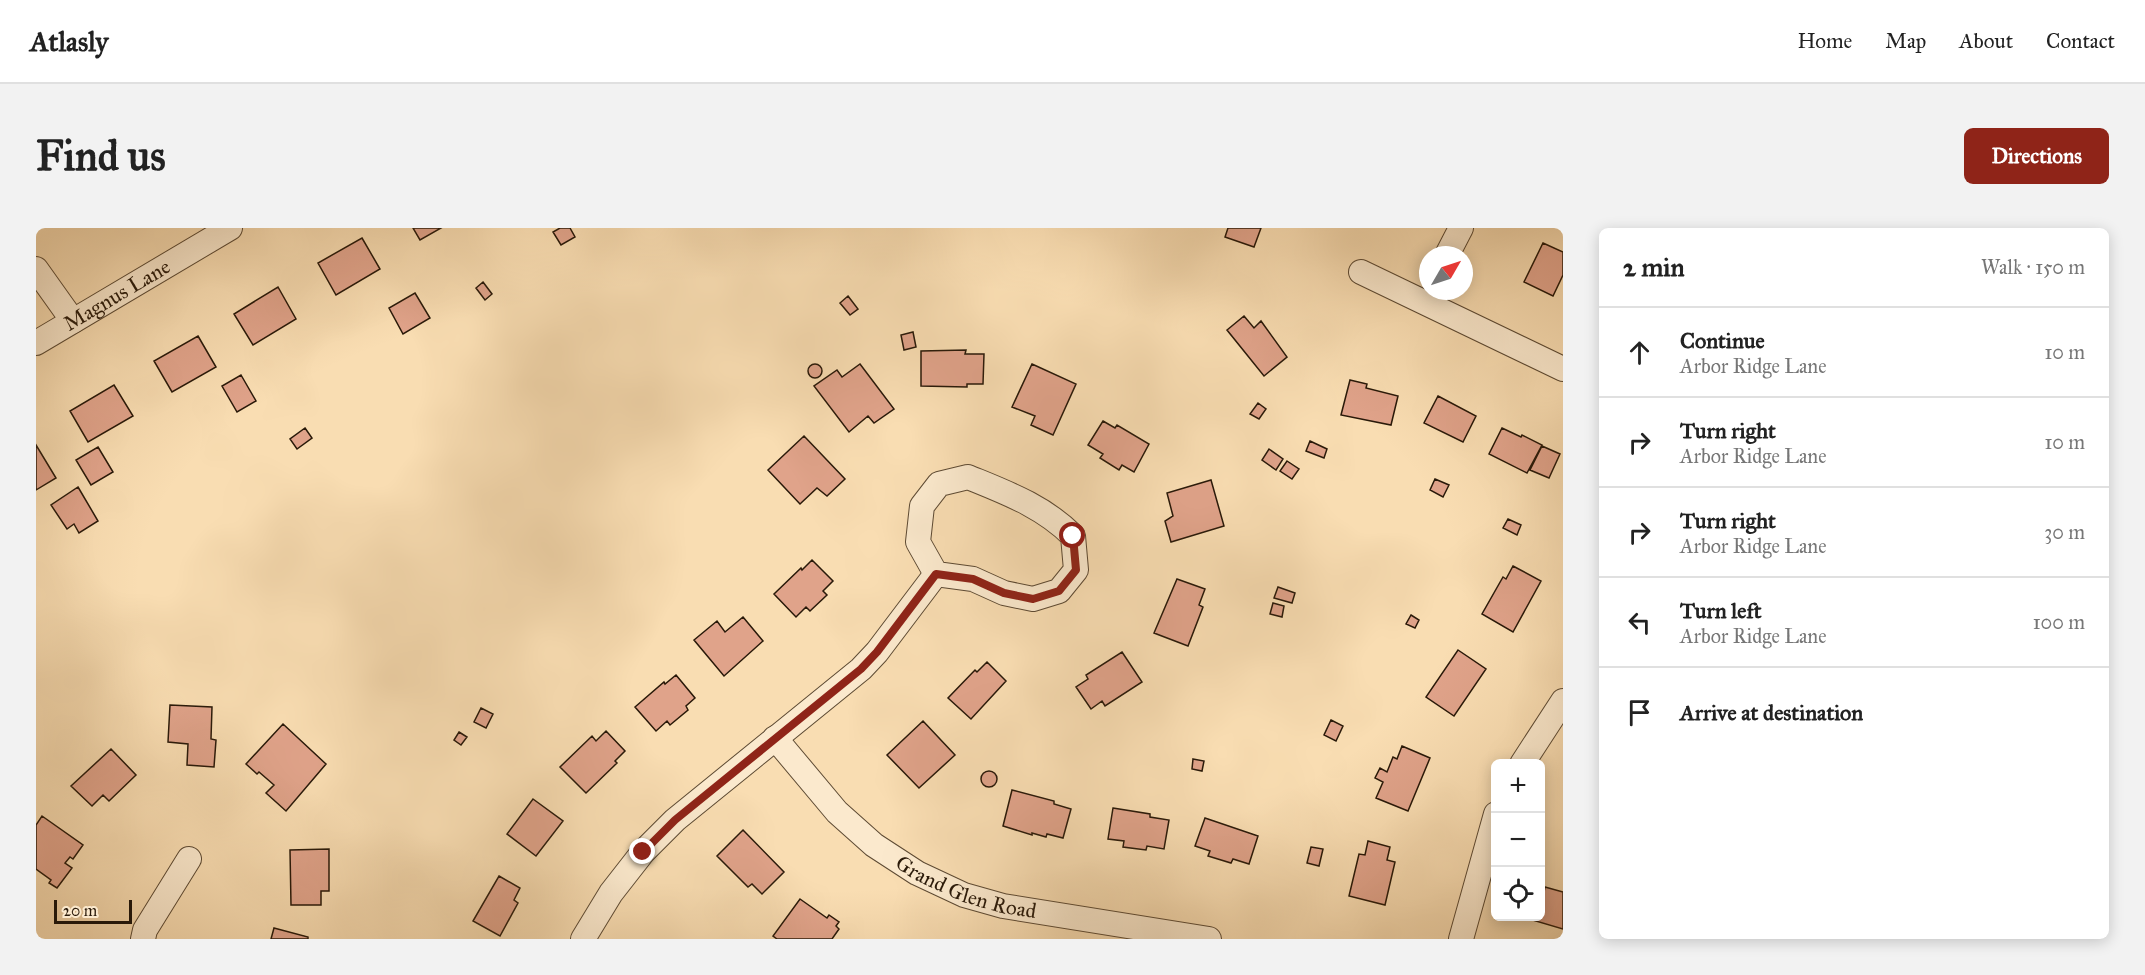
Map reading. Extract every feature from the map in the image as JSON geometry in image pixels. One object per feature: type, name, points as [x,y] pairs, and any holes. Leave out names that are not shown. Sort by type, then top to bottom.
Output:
[{"type":"street","name":"Magnus Lane","points":[[36,343],[230,228]]},
{"type":"street","points":[[1452,246],[1461,228]]},
{"type":"street","points":[[36,269],[73,321]]},
{"type":"street","points":[[1361,272],[1419,294]]},
{"type":"street","points":[[1432,300],[1563,369]]},
{"type":"street","points":[[968,477],[1012,495],[1057,520],[1073,536],[1076,570],[1059,591],[1033,599],[1004,593],[973,579],[936,574],[918,542],[922,506],[939,484],[968,477]]},
{"type":"street","points":[[583,939],[611,893],[643,852],[675,820],[861,669],[877,652],[936,574]]},
{"type":"street","points":[[1525,759],[1563,700]]},
{"type":"street","name":"Grand Glen Road","points":[[775,738],[837,812],[873,844],[916,873],[964,895],[1003,906],[1209,939]]},
{"type":"street","points":[[1461,939],[1491,832]]},
{"type":"street","points":[[143,939],[145,930],[189,860]]},
{"type":"building","points":[[413,228],[441,228],[420,240]]},
{"type":"building","points":[[560,228],[570,228],[575,237],[561,245],[553,232]]},
{"type":"building","points":[[1228,228],[1261,228],[1254,247],[1225,237]]},
{"type":"building","points":[[362,238],[380,269],[336,295],[318,263]]},
{"type":"building","points":[[1543,243],[1563,252],[1563,275],[1553,296],[1524,282]]},
{"type":"building","points":[[483,282],[492,294],[485,300],[476,288]]},
{"type":"building","points":[[278,287],[296,319],[253,345],[234,314]]},
{"type":"building","points":[[415,293],[430,318],[403,334],[389,308]]},
{"type":"building","points":[[848,296],[858,309],[850,315],[840,303]]},
{"type":"building","points":[[1244,316],[1254,328],[1261,321],[1287,357],[1264,376],[1227,330]]},
{"type":"building","points":[[913,332],[916,347],[904,350],[901,335]]},
{"type":"building","points":[[198,336],[216,367],[172,392],[154,361]]},
{"type":"building","points":[[966,350],[965,354],[984,354],[983,384],[967,384],[967,387],[921,386],[921,351]]},
{"type":"building","points":[[812,364],[818,364],[822,371],[818,378],[812,378],[808,374],[808,368]]},
{"type":"building","points":[[860,364],[894,409],[874,423],[868,416],[849,432],[814,386],[837,370],[842,377]]},
{"type":"building","points":[[1032,364],[1076,384],[1053,435],[1031,425],[1035,416],[1012,407]]},
{"type":"building","points":[[241,375],[256,401],[237,412],[222,386]]},
{"type":"building","points":[[1350,380],[1367,384],[1366,388],[1398,396],[1391,425],[1341,415]]},
{"type":"building","points":[[114,385],[133,416],[88,442],[70,411]]},
{"type":"building","points":[[1438,396],[1476,416],[1463,442],[1424,423]]},
{"type":"building","points":[[1258,403],[1266,409],[1259,419],[1250,414]]},
{"type":"building","points":[[1103,421],[1115,428],[1117,425],[1149,444],[1134,472],[1122,465],[1119,470],[1100,458],[1103,454],[1088,445]]},
{"type":"building","points":[[305,428],[312,438],[297,449],[290,439]]},
{"type":"building","points":[[1502,428],[1542,445],[1527,473],[1489,454]]},
{"type":"building","points":[[804,436],[845,479],[827,496],[817,488],[800,504],[768,470]]},
{"type":"building","points":[[1310,441],[1327,449],[1324,458],[1306,451]]},
{"type":"building","points":[[36,445],[56,478],[36,490]]},
{"type":"building","points":[[1542,446],[1560,454],[1549,478],[1530,470]]},
{"type":"building","points":[[98,447],[113,472],[91,485],[76,460]]},
{"type":"building","points":[[1269,449],[1283,459],[1276,470],[1262,460]]},
{"type":"building","points":[[1287,461],[1299,469],[1292,479],[1280,471]]},
{"type":"building","points":[[1435,479],[1449,485],[1443,497],[1430,490]]},
{"type":"building","points":[[1211,480],[1224,526],[1171,542],[1165,521],[1173,516],[1167,493]]},
{"type":"building","points":[[78,487],[98,521],[79,533],[74,524],[67,529],[51,505]]},
{"type":"building","points":[[1508,519],[1521,525],[1517,535],[1503,528]]},
{"type":"building","points":[[812,560],[833,581],[823,591],[827,595],[810,611],[806,607],[796,617],[774,594]]},
{"type":"building","points":[[1513,566],[1541,581],[1513,632],[1482,614],[1503,577],[1506,579]]},
{"type":"building","points":[[1177,579],[1205,589],[1199,605],[1203,607],[1188,646],[1154,633]]},
{"type":"building","points":[[1278,587],[1295,593],[1292,603],[1274,598]]},
{"type":"building","points":[[1273,603],[1284,606],[1282,617],[1270,614]]},
{"type":"building","points":[[1411,615],[1419,620],[1415,628],[1406,624]]},
{"type":"building","points":[[743,617],[763,641],[724,676],[694,640],[717,621],[725,632]]},
{"type":"building","points":[[1458,650],[1486,669],[1454,716],[1426,697]]},
{"type":"building","points":[[1122,652],[1142,682],[1105,706],[1102,701],[1091,709],[1076,687],[1088,679],[1086,675]]},
{"type":"building","points":[[987,662],[1006,681],[971,719],[948,698],[975,670],[977,672]]},
{"type":"building","points":[[676,675],[695,698],[686,706],[688,710],[670,725],[667,721],[656,731],[635,707],[664,682],[665,684]]},
{"type":"building","points":[[170,705],[212,707],[211,739],[216,740],[214,767],[187,765],[188,744],[168,742]]},
{"type":"building","points":[[481,708],[493,714],[486,728],[474,722]]},
{"type":"building","points":[[1331,720],[1343,726],[1336,741],[1324,735]]},
{"type":"building","points":[[923,721],[955,755],[919,788],[887,755]]},
{"type":"building","points":[[283,724],[326,764],[286,811],[266,793],[274,785],[246,764]]},
{"type":"building","points":[[606,731],[625,751],[615,761],[617,763],[586,793],[560,767],[592,736],[596,741]]},
{"type":"building","points":[[459,732],[467,737],[461,745],[454,740]]},
{"type":"building","points":[[1402,746],[1430,758],[1408,811],[1376,798],[1383,782],[1375,778],[1380,768],[1387,772],[1393,757],[1397,759]]},
{"type":"building","points":[[111,749],[136,775],[109,801],[103,795],[92,806],[71,786]]},
{"type":"building","points":[[1193,759],[1204,761],[1202,771],[1192,769]]},
{"type":"building","points":[[989,771],[995,773],[997,779],[995,785],[989,787],[983,785],[981,779],[983,773]]},
{"type":"building","points":[[1012,790],[1054,801],[1054,804],[1071,809],[1063,838],[1047,834],[1046,837],[1032,833],[1032,835],[1003,826]]},
{"type":"building","points":[[533,799],[563,821],[536,856],[507,834]]},
{"type":"building","points":[[1113,808],[1150,814],[1150,817],[1169,820],[1164,849],[1147,846],[1146,850],[1123,847],[1124,841],[1108,839]]},
{"type":"building","points":[[42,816],[83,845],[73,859],[70,857],[65,863],[72,868],[57,888],[49,883],[51,880],[36,869],[36,825]]},
{"type":"building","points":[[1205,818],[1258,836],[1249,864],[1233,859],[1231,863],[1208,856],[1210,851],[1195,846]]},
{"type":"building","points":[[743,830],[784,872],[762,894],[752,884],[748,887],[717,856]]},
{"type":"building","points":[[1368,841],[1390,847],[1387,860],[1395,862],[1385,905],[1349,896],[1359,854],[1365,855]]},
{"type":"building","points":[[1311,847],[1323,849],[1319,866],[1307,863]]},
{"type":"building","points":[[329,849],[329,891],[321,891],[321,905],[291,905],[290,850]]},
{"type":"building","points":[[499,876],[520,888],[514,900],[518,903],[500,936],[473,921]]},
{"type":"building","points":[[1545,887],[1563,892],[1563,929],[1536,921],[1545,921]]},
{"type":"building","points":[[800,899],[827,918],[829,915],[839,922],[836,926],[839,929],[832,939],[777,939],[773,936]]},
{"type":"building","points":[[274,928],[308,937],[308,939],[271,939]]},
{"type":"route","points":[[643,852],[675,820],[861,669],[877,652],[936,574],[973,579],[1004,593],[1033,599],[1059,591],[1076,570],[1073,536]]}]
